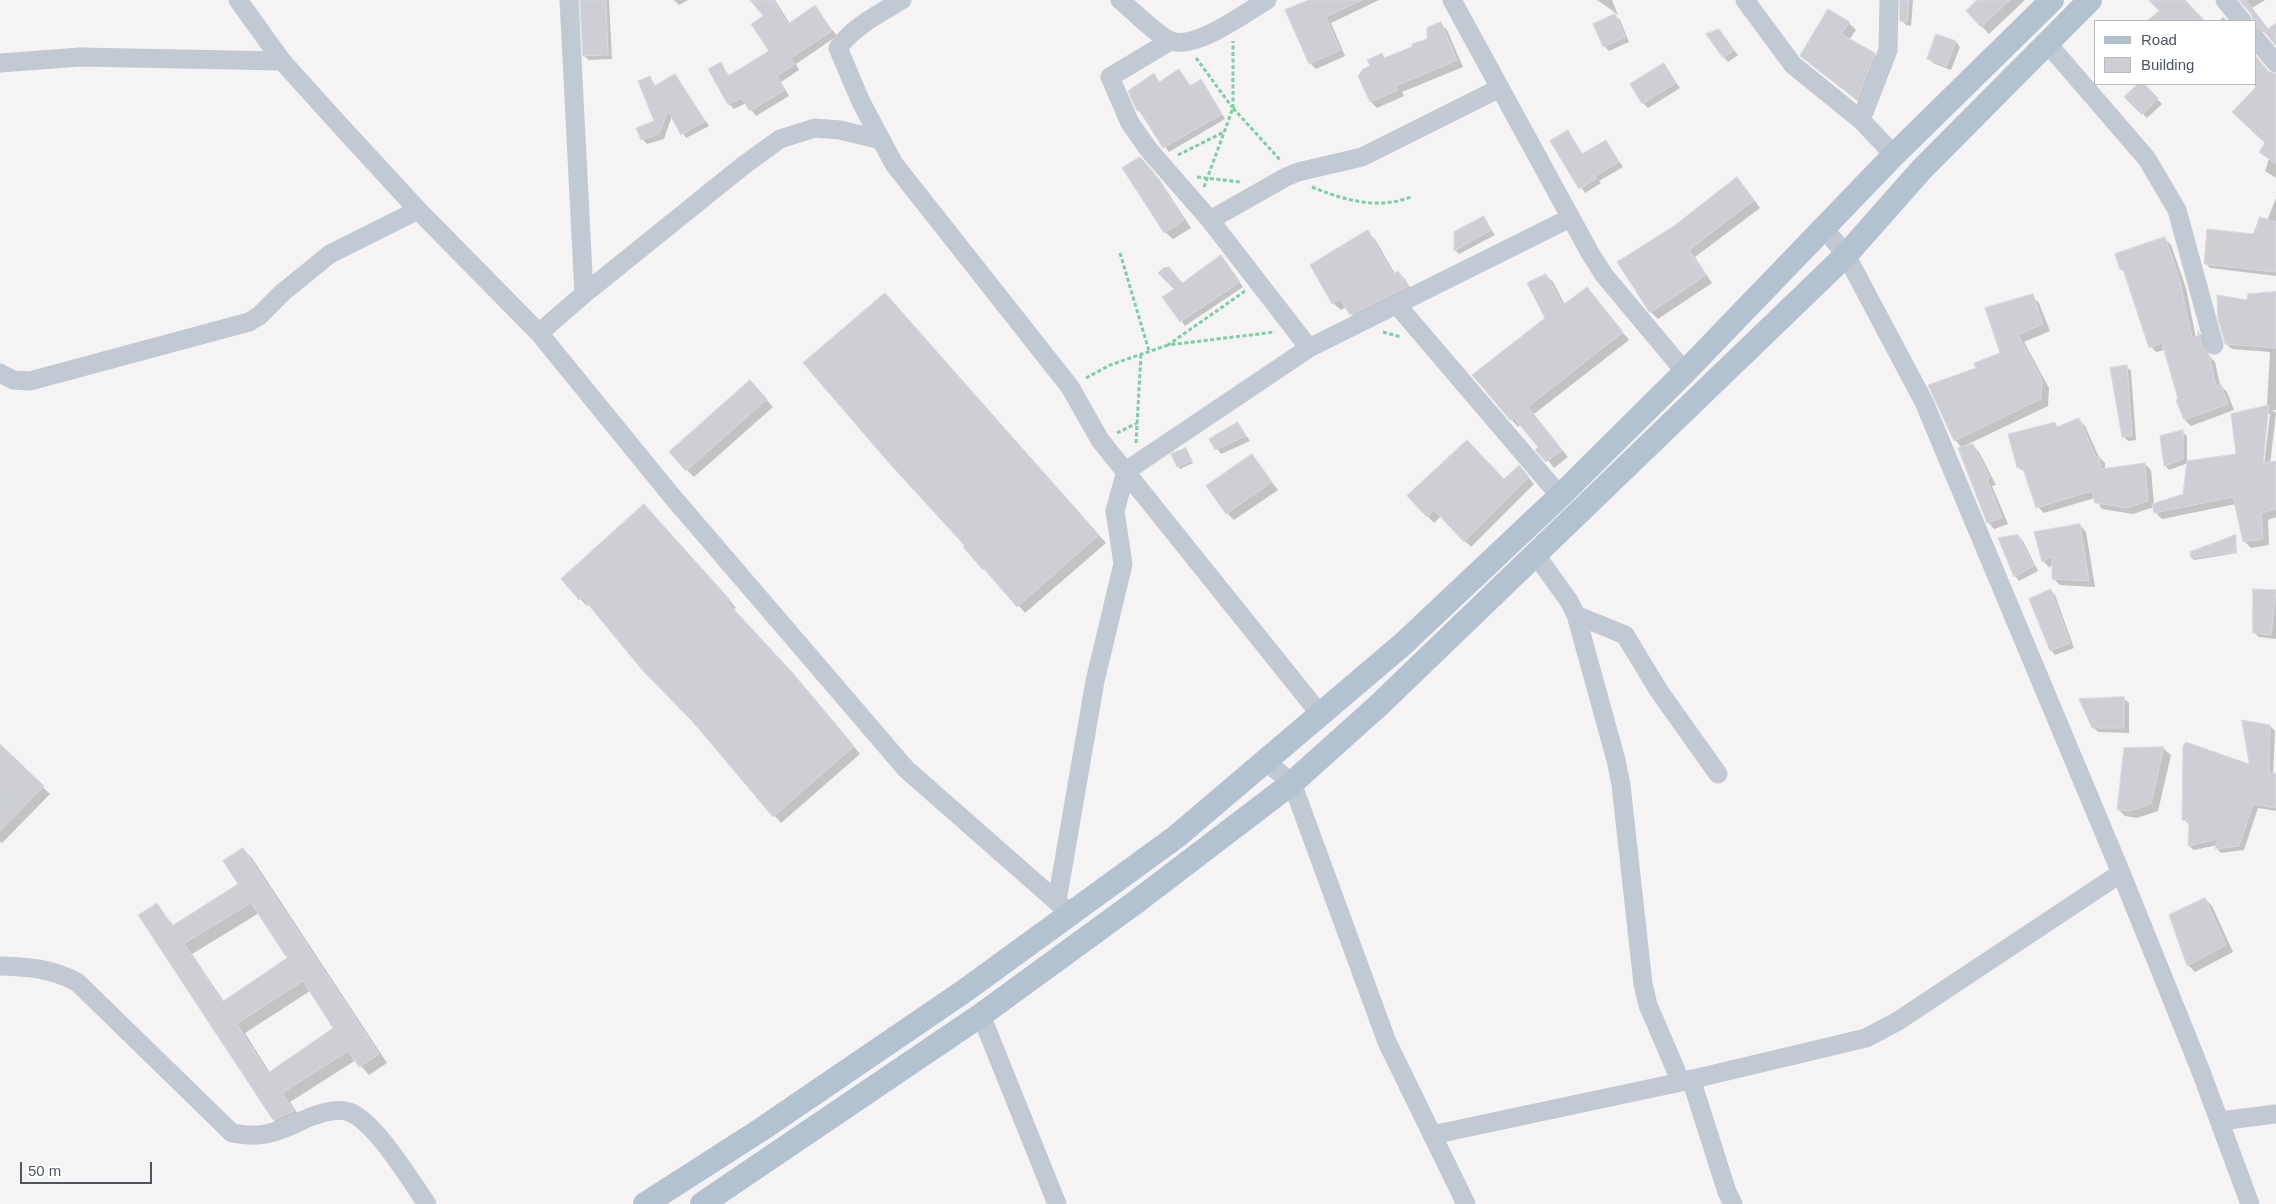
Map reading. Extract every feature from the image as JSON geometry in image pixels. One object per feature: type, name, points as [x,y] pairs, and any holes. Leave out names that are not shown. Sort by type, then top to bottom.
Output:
[{"type":"main road","points":[[645,1204],[770,1123],[915,1025],[1064,907],[1176,838],[1264,760],[1404,644],[1560,496],[1685,372],[1894,155],[2052,0]]},
{"type":"main road","points":[[702,1204],[981,1015],[1136,902],[1292,783],[1379,705],[1846,255],[1922,169],[2090,0]]},
{"type":"street","points":[[238,0],[282,61],[418,210],[539,333],[671,495],[906,769],[1064,907]]},
{"type":"street","points":[[569,0],[584,294]]},
{"type":"street","points":[[902,0],[860,25],[846,36],[838,48],[861,102],[894,164],[1070,387],[1100,440],[1130,468],[1320,714]]},
{"type":"street","points":[[1120,0],[1177,42]]},
{"type":"street","points":[[1267,0],[1199,39],[1177,42],[1110,77],[1130,123],[1149,150],[1210,220],[1309,348]]},
{"type":"street","points":[[1452,0],[1570,218],[1604,275],[1685,372]]},
{"type":"street","points":[[1745,0],[1793,66],[1861,120],[1894,155]]},
{"type":"street","points":[[1861,120],[1888,50],[1889,0]]},
{"type":"street","points":[[2225,0],[2241,20]]},
{"type":"street","points":[[2256,39],[2276,62]]},
{"type":"street","points":[[2047,44],[2147,159],[2161,180],[2177,210],[2214,345]]},
{"type":"street","points":[[0,63],[80,57],[282,61]]},
{"type":"street","points":[[1210,220],[1293,174],[1362,157],[1500,88]]},
{"type":"street","points":[[539,333],[584,294],[744,165],[780,139],[815,128],[840,130],[881,140]]},
{"type":"street","points":[[0,373],[13,380],[30,381],[248,322],[259,316],[282,293],[330,254],[418,210]]},
{"type":"street","points":[[1064,907],[1095,681],[1123,564],[1115,511],[1130,468],[1309,348],[1570,218]]},
{"type":"street","points":[[1824,226],[1846,255],[1924,402],[2121,873],[2220,1121],[2250,1204]]},
{"type":"street","points":[[1397,305],[1560,496]]},
{"type":"street","points":[[1536,555],[1569,601],[1576,615],[1621,785],[1643,984],[1648,1005],[1686,1080],[1733,1204]]},
{"type":"street","points":[[1576,615],[1625,635],[1659,691],[1718,774]]},
{"type":"street","points":[[1264,760],[1292,783],[1387,1042],[1466,1204]]},
{"type":"street","points":[[1432,1135],[1686,1080],[1866,1038],[1898,1021],[2121,873]]},
{"type":"street","points":[[0,966],[28,966],[54,971],[77,982],[232,1133],[252,1137],[282,1130],[318,1113],[348,1111],[369,1124],[427,1204]]},
{"type":"street","points":[[981,1015],[1057,1204]]},
{"type":"street","points":[[2220,1121],[2276,1114]]},
{"type":"path","points":[[1197,206],[1233,108],[1233,20]]},
{"type":"path","points":[[1177,42],[1233,108],[1293,174],[1313,187],[1355,202],[1395,203],[1410,197]]},
{"type":"path","points":[[1178,154],[1224,132]]},
{"type":"path","points":[[1120,253],[1149,351]]},
{"type":"path","points":[[1168,346],[1257,282]]},
{"type":"path","points":[[1070,387],[1110,365],[1168,346],[1294,329]]},
{"type":"path","points":[[1381,331],[1432,346]]},
{"type":"path","points":[[1130,468],[1141,354]]},
{"type":"building","points":[[580,0],[606,0],[608,55],[583,56]]},
{"type":"building","points":[[750,0],[773,0],[788,24],[815,5],[832,31],[791,58],[795,64],[777,76],[785,90],[750,111],[741,98],[728,105],[708,69],[721,62],[728,76],[769,51],[751,24],[763,16]]},
{"type":"building","points":[[1309,0],[1362,0],[1326,17],[1340,50],[1309,64],[1285,10]]},
{"type":"building","points":[[1900,0],[1909,0],[1907,22],[1900,21]]},
{"type":"building","points":[[1977,0],[2010,0],[1981,27],[1966,11]]},
{"type":"building","points":[[2149,0],[2185,0],[2204,20],[2148,20],[2159,11]]},
{"type":"building","points":[[2239,0],[2246,0],[2268,29],[2276,23],[2276,46],[2263,30],[2256,27],[2256,20],[2253,20],[2251,14]]},
{"type":"building","points":[[1828,9],[1850,22],[1841,34],[1875,53],[1857,100],[1800,56]]},
{"type":"building","points":[[1615,14],[1625,37],[1603,47],[1593,24]]},
{"type":"building","points":[[1441,22],[1457,60],[1396,86],[1398,90],[1370,102],[1358,76],[1363,69],[1370,66],[1367,60],[1382,53],[1384,58],[1412,47],[1412,44],[1427,39],[1427,28]]},
{"type":"building","points":[[1719,29],[1734,50],[1723,58],[1706,34]]},
{"type":"building","points":[[1936,34],[1956,41],[1946,66],[1927,59]]},
{"type":"building","points":[[2256,56],[2268,71],[2276,74],[2276,164],[2259,152],[2265,143],[2232,112],[2255,88]]},
{"type":"building","points":[[1664,63],[1676,83],[1642,104],[1630,84]]},
{"type":"building","points":[[1179,69],[1190,86],[1201,79],[1222,114],[1163,148],[1139,110],[1137,111],[1128,91],[1154,73],[1159,82]]},
{"type":"building","points":[[675,74],[705,121],[681,135],[668,111],[659,134],[641,140],[636,128],[654,121],[638,81],[650,76],[654,86]]},
{"type":"building","points":[[2137,85],[2145,85],[2158,98],[2142,115],[2124,97]]},
{"type":"building","points":[[1568,130],[1582,154],[1606,140],[1619,162],[1595,176],[1597,178],[1579,189],[1550,141]]},
{"type":"building","points":[[1140,157],[1152,170],[1184,220],[1164,233],[1122,168]]},
{"type":"building","points":[[1737,177],[1754,200],[1689,250],[1706,275],[1650,313],[1617,262],[1674,226]]},
{"type":"building","points":[[1484,216],[1491,230],[1454,251],[1454,232]]},
{"type":"building","points":[[2260,217],[2276,222],[2276,272],[2204,264],[2207,229],[2253,234]]},
{"type":"building","points":[[1368,230],[1393,274],[1398,271],[1408,286],[1350,315],[1340,299],[1332,304],[1310,265]]},
{"type":"building","points":[[2165,237],[2180,281],[2192,338],[2198,336],[2198,330],[2203,348],[2209,355],[2216,386],[2221,384],[2228,404],[2184,420],[2176,400],[2178,399],[2162,343],[2149,348],[2123,269],[2120,270],[2115,254]]},
{"type":"building","points":[[1221,255],[1240,282],[1180,322],[1162,297],[1174,289],[1158,273],[1163,268],[1169,267],[1182,283]]},
{"type":"building","points":[[1546,274],[1563,305],[1587,287],[1623,332],[1528,407],[1562,450],[1546,462],[1535,450],[1538,447],[1514,418],[1511,421],[1472,375],[1545,318],[1527,283]]},
{"type":"building","points":[[2276,292],[2276,348],[2225,344],[2218,318],[2217,295],[2247,300],[2248,294]]},
{"type":"building","points":[[885,293],[1099,535],[1017,607],[803,363]]},
{"type":"building","points":[[2033,294],[2043,324],[2018,335],[2042,379],[2041,399],[1954,441],[1928,385],[1976,368],[1974,363],[2000,353],[1985,308]]},
{"type":"building","points":[[2127,365],[2132,436],[2122,437],[2110,368]]},
{"type":"building","points":[[750,380],[767,399],[686,471],[669,452]]},
{"type":"building","points":[[2269,405],[2263,463],[2276,461],[2276,509],[2261,513],[2263,539],[2243,542],[2233,497],[2154,513],[2152,504],[2183,494],[2187,461],[2236,454],[2231,414]]},
{"type":"building","points":[[2079,418],[2096,457],[2099,456],[2101,469],[2145,463],[2148,501],[2127,508],[2095,503],[2092,491],[2036,508],[2022,466],[2017,468],[2008,434],[2055,422],[2057,427]]},
{"type":"building","points":[[1238,422],[1246,436],[1215,450],[1209,439]]},
{"type":"building","points":[[2183,430],[2183,459],[2164,466],[2160,436]]},
{"type":"building","points":[[1467,440],[1504,479],[1519,465],[1529,477],[1464,542],[1434,510],[1427,517],[1407,496]]},
{"type":"building","points":[[1973,444],[1990,478],[1987,479],[2002,518],[1987,523],[1958,448]]},
{"type":"building","points":[[1186,448],[1192,461],[1177,467],[1171,454]]},
{"type":"building","points":[[1252,454],[1272,482],[1226,514],[1206,486]]},
{"type":"building","points":[[644,504],[730,600],[727,602],[791,671],[854,746],[773,817],[693,722],[644,672],[582,597],[579,600],[561,579]]},
{"type":"building","points":[[2080,524],[2089,581],[2052,579],[2052,556],[2042,562],[2034,532]]},
{"type":"building","points":[[2018,535],[2034,566],[2014,577],[1998,538]]},
{"type":"building","points":[[2236,535],[2236,552],[2191,558],[2190,552]]},
{"type":"building","points":[[2051,589],[2070,643],[2050,651],[2029,599]]},
{"type":"building","points":[[2253,589],[2276,590],[2271,635],[2253,633]]},
{"type":"building","points":[[2124,697],[2124,728],[2092,728],[2079,699]]},
{"type":"building","points":[[2242,720],[2270,725],[2269,774],[2276,773],[2276,808],[2253,804],[2239,846],[2215,849],[2218,839],[2188,846],[2189,821],[2182,820],[2183,746],[2186,742],[2249,764]]},
{"type":"building","points":[[0,744],[44,786],[0,831]]},
{"type":"building","points":[[2164,747],[2151,804],[2129,811],[2117,810],[2124,748]]},
{"type":"building","points":[[243,848],[379,1054],[359,1067],[348,1051],[282,1093],[294,1111],[273,1120],[138,915],[157,903],[172,926],[238,884],[223,861]],"holes":[[[251,903],[287,958],[222,1002],[184,944]],[[303,981],[333,1028],[268,1073],[237,1024]]]},
{"type":"building","points":[[2205,898],[2226,945],[2187,966],[2169,915]]}]
